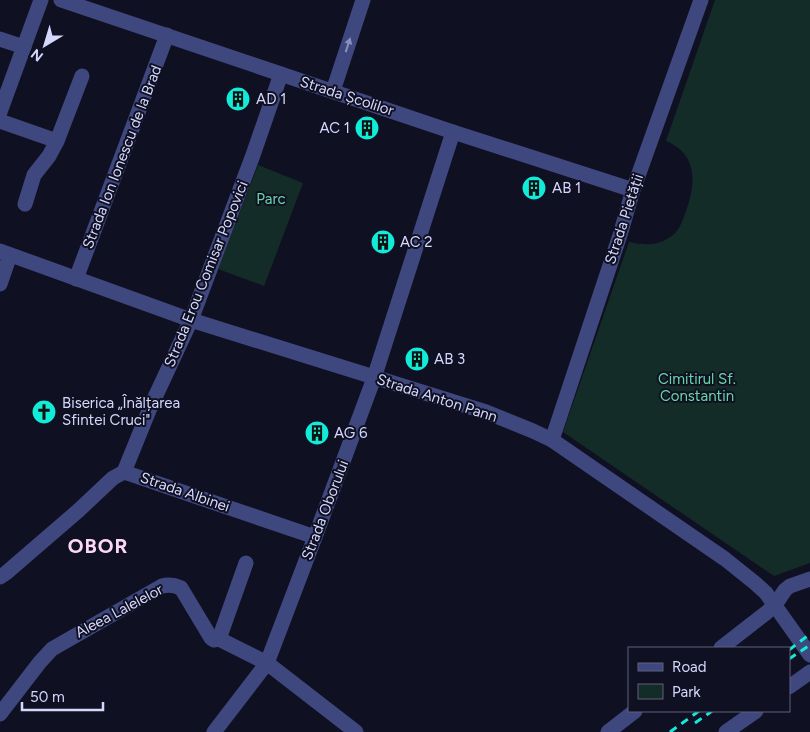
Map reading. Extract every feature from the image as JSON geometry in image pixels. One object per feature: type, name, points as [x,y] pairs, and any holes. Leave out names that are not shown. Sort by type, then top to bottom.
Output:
[{"type":"street","points":[[0,112],[41,0]]},
{"type":"street","name":"Strada Școlilor","points":[[62,0],[453,132],[634,190]]},
{"type":"street","points":[[333,91],[363,0]]},
{"type":"street","name":"Strada Pietății","points":[[552,440],[651,139],[701,0]]},
{"type":"street","name":"Strada Ion Ionescu de la Brad","points":[[76,279],[167,35]]},
{"type":"street","points":[[0,39],[24,47]]},
{"type":"street","name":"Strada Erou Comisar Popovici","points":[[124,472],[150,408],[191,320],[253,155],[281,74]]},
{"type":"street","points":[[25,204],[34,175],[49,156],[57,141],[82,76]]},
{"type":"street","points":[[0,120],[57,141]]},
{"type":"street","name":"Strada Oborului","points":[[214,732],[267,663],[374,378],[453,132]]},
{"type":"street","points":[[0,284],[5,253]]},
{"type":"street","name":"Strada Anton Pann","points":[[5,253],[191,320],[486,412],[552,440],[725,558],[766,593],[810,655]]},
{"type":"street","name":"Strada Albinei","points":[[0,577],[72,516],[113,478],[124,472],[315,537]]},
{"type":"street","points":[[219,639],[246,563]]},
{"type":"street","points":[[721,647],[766,613],[790,586],[810,579]]},
{"type":"street","name":"Aleea Lalelelor","points":[[0,714],[52,649],[162,586],[175,585],[181,588],[211,638],[214,640],[219,639],[267,663],[356,732]]},
{"type":"street","points":[[790,687],[810,672]]},
{"type":"street","points":[[608,732],[634,712]]},
{"type":"street","points":[[726,732],[755,712]]},
{"type":"green space","name":"Cimitirul Sf. Constantin","points":[[715,0],[810,0],[810,563],[774,576],[563,432],[629,242],[639,244],[658,243],[671,237],[677,230],[686,211],[692,190],[692,171],[684,154],[666,141]]},
{"type":"green space","name":"Parc","points":[[258,165],[303,183],[264,286],[218,269]]},
{"type":"railway","points":[[790,649],[810,634]]},
{"type":"railway","points":[[790,658],[810,645]]},
{"type":"railway","points":[[670,732],[698,712]]},
{"type":"railway","points":[[695,723],[711,712]]},
{"type":"place","name":"AD 1","points":[[238,99]]},
{"type":"place","name":"AC 1","points":[[367,128]]},
{"type":"place","name":"AB 1","points":[[534,188]]},
{"type":"place","name":"AC 2","points":[[383,242]]},
{"type":"place","name":"AB 3","points":[[417,359]]},
{"type":"place","name":"Biserica „Înălțarea Sfintei Cruci\"","points":[[44,412]]},
{"type":"place","name":"AG 6","points":[[317,433]]},
{"type":"district","name":"OBOR","points":[[98,546]]}]
